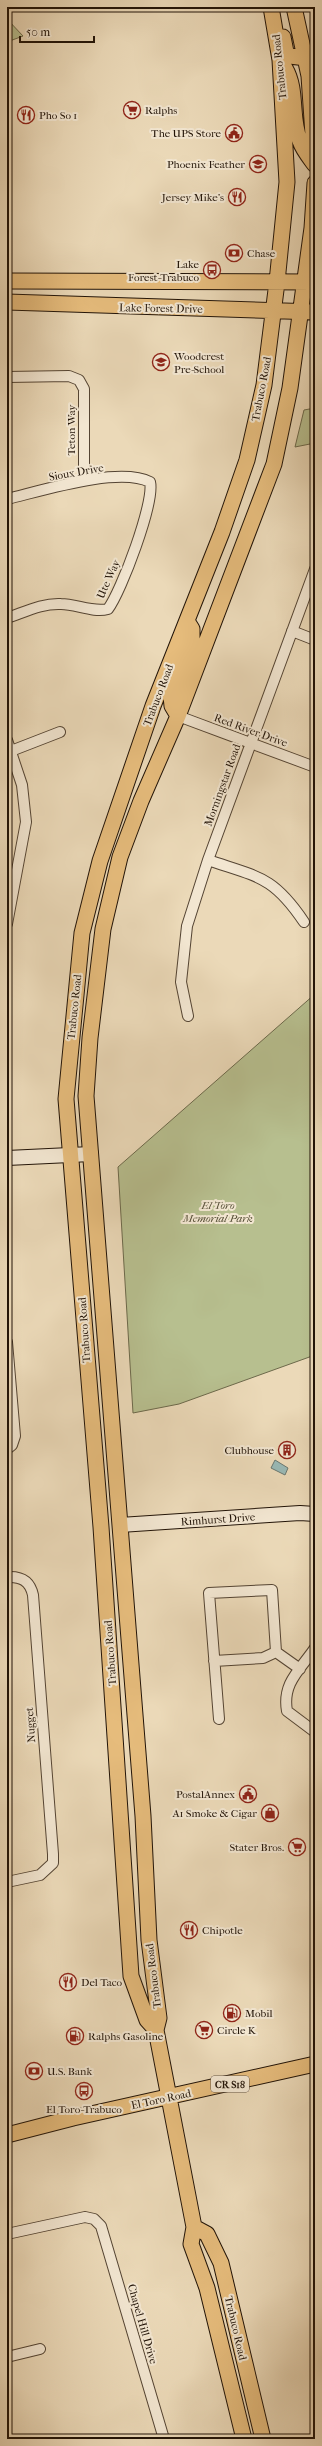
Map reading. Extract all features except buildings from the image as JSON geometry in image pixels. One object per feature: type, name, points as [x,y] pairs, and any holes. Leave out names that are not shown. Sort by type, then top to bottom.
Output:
[{"type":"main road","name":"Trabuco Road","points":[[156,2030],[147,2020],[131,1976],[105,1588],[69,1155],[66,1099],[82,933],[100,861],[126,780],[222,532],[246,460],[264,385],[274,310],[287,182],[280,60],[271,7]]},
{"type":"main road","points":[[277,7],[286,52],[294,58],[306,58]]},
{"type":"main road","points":[[294,7],[306,58],[315,165]]},
{"type":"main road","points":[[280,60],[289,75],[293,88],[299,140],[304,152],[315,165]]},
{"type":"main road","name":"Trabuco Road","points":[[244,2439],[207,2288],[191,2244],[194,2227],[156,2030],[159,2018],[149,1940],[143,1816],[86,1096],[102,929],[120,857],[141,801],[178,716],[274,464],[290,388],[300,312],[309,282],[315,183]]},
{"type":"main road","points":[[7,281],[309,282]]},
{"type":"main road","name":"Lake Forest Drive","points":[[7,302],[315,312]]},
{"type":"main road","points":[[178,716],[172,706],[172,696],[192,639],[192,629],[187,621]]},
{"type":"main road","points":[[80,1277],[91,1289],[99,1340],[107,1348]]},
{"type":"main road","points":[[93,1441],[104,1451],[110,1506],[120,1525],[114,1533],[111,1549],[111,1577],[105,1588]]},
{"type":"main road","points":[[114,1716],[124,1728],[130,1808],[134,1814],[143,1816]]},
{"type":"main road","name":"El Toro Road","points":[[7,2135],[315,2064]]},
{"type":"main road","name":"Trabuco Road","points":[[194,2227],[207,2234],[221,2263],[262,2439]]},
{"type":"street","name":"Teton Way","points":[[7,377],[69,376],[80,380],[84,389],[84,481]]},
{"type":"street","name":"Sioux Drive","points":[[7,499],[84,481],[132,476],[150,482]]},
{"type":"street","name":"Ute Way","points":[[7,618],[44,605],[60,604],[95,610],[108,609],[133,553],[150,500],[150,482]]},
{"type":"street","name":"Morningstar Road","points":[[188,1016],[181,982],[188,926],[208,860],[250,742],[315,569]]},
{"type":"street","points":[[292,632],[315,640]]},
{"type":"street","name":"Red River Drive","points":[[178,716],[315,767]]},
{"type":"street","points":[[11,751],[60,732]]},
{"type":"street","points":[[7,740],[22,785],[26,822],[7,924]]},
{"type":"street","points":[[208,860],[271,883],[290,901],[304,922]]},
{"type":"street","points":[[7,1158],[91,1154]]},
{"type":"street","points":[[7,1342],[15,1436],[9,1447]]},
{"type":"street","name":"Rimhurst Drive","points":[[120,1525],[300,1513],[315,1514]]},
{"type":"street","name":"Nugget","points":[[7,1577],[19,1578],[26,1581],[31,1587],[33,1595],[53,1854],[53,1863],[40,1875],[7,1882]]},
{"type":"street","points":[[219,1718],[209,1593],[272,1590],[276,1652]]},
{"type":"street","points":[[276,1652],[300,1669]]},
{"type":"street","points":[[214,1661],[263,1658],[276,1652]]},
{"type":"street","points":[[314,1652],[287,1688],[285,1697],[287,1711],[315,1732]]},
{"type":"street","name":"Chapel Hill Drive","points":[[7,2234],[74,2218],[85,2217],[94,2219],[104,2230],[164,2439]]},
{"type":"street","points":[[7,2357],[40,2349]]},
{"type":"green space","points":[[7,19],[23,36],[7,42]]},
{"type":"green space","points":[[315,408],[315,443],[295,447],[304,410]]},
{"type":"green space","name":"El Toro Memorial Park","points":[[315,994],[315,1355],[179,1404],[133,1413],[118,1167]]},
{"type":"water","points":[[275,1460],[288,1468],[285,1475],[271,1468]]},
{"type":"place","name":"Ralphs","points":[[132,110]]},
{"type":"place","name":"Pho So 1","points":[[26,115]]},
{"type":"place","name":"The UPS Store","points":[[234,133]]},
{"type":"place","name":"Phoenix Feather","points":[[258,164]]},
{"type":"place","name":"Jersey Mike's","points":[[237,197]]},
{"type":"place","name":"Chase","points":[[234,253]]},
{"type":"place","name":"Lake Forest-Trabuco","points":[[212,270]]},
{"type":"place","name":"Woodcrest Pre-School","points":[[161,362]]},
{"type":"place","name":"Clubhouse","points":[[287,1450]]},
{"type":"place","name":"PostalAnnex","points":[[248,1794]]},
{"type":"place","name":"A1 Smoke & Cigar","points":[[270,1813]]},
{"type":"place","name":"Stater Bros.","points":[[297,1847]]},
{"type":"place","name":"Chipotle","points":[[189,1930]]},
{"type":"place","name":"Del Taco","points":[[68,1982]]},
{"type":"place","name":"Mobil","points":[[232,2013]]},
{"type":"place","name":"Circle K","points":[[204,2030]]},
{"type":"place","name":"Ralphs Gasoline","points":[[75,2036]]},
{"type":"place","name":"U.S. Bank","points":[[34,2071]]},
{"type":"place","name":"El Toro-Trabuco","points":[[84,2091]]}]
